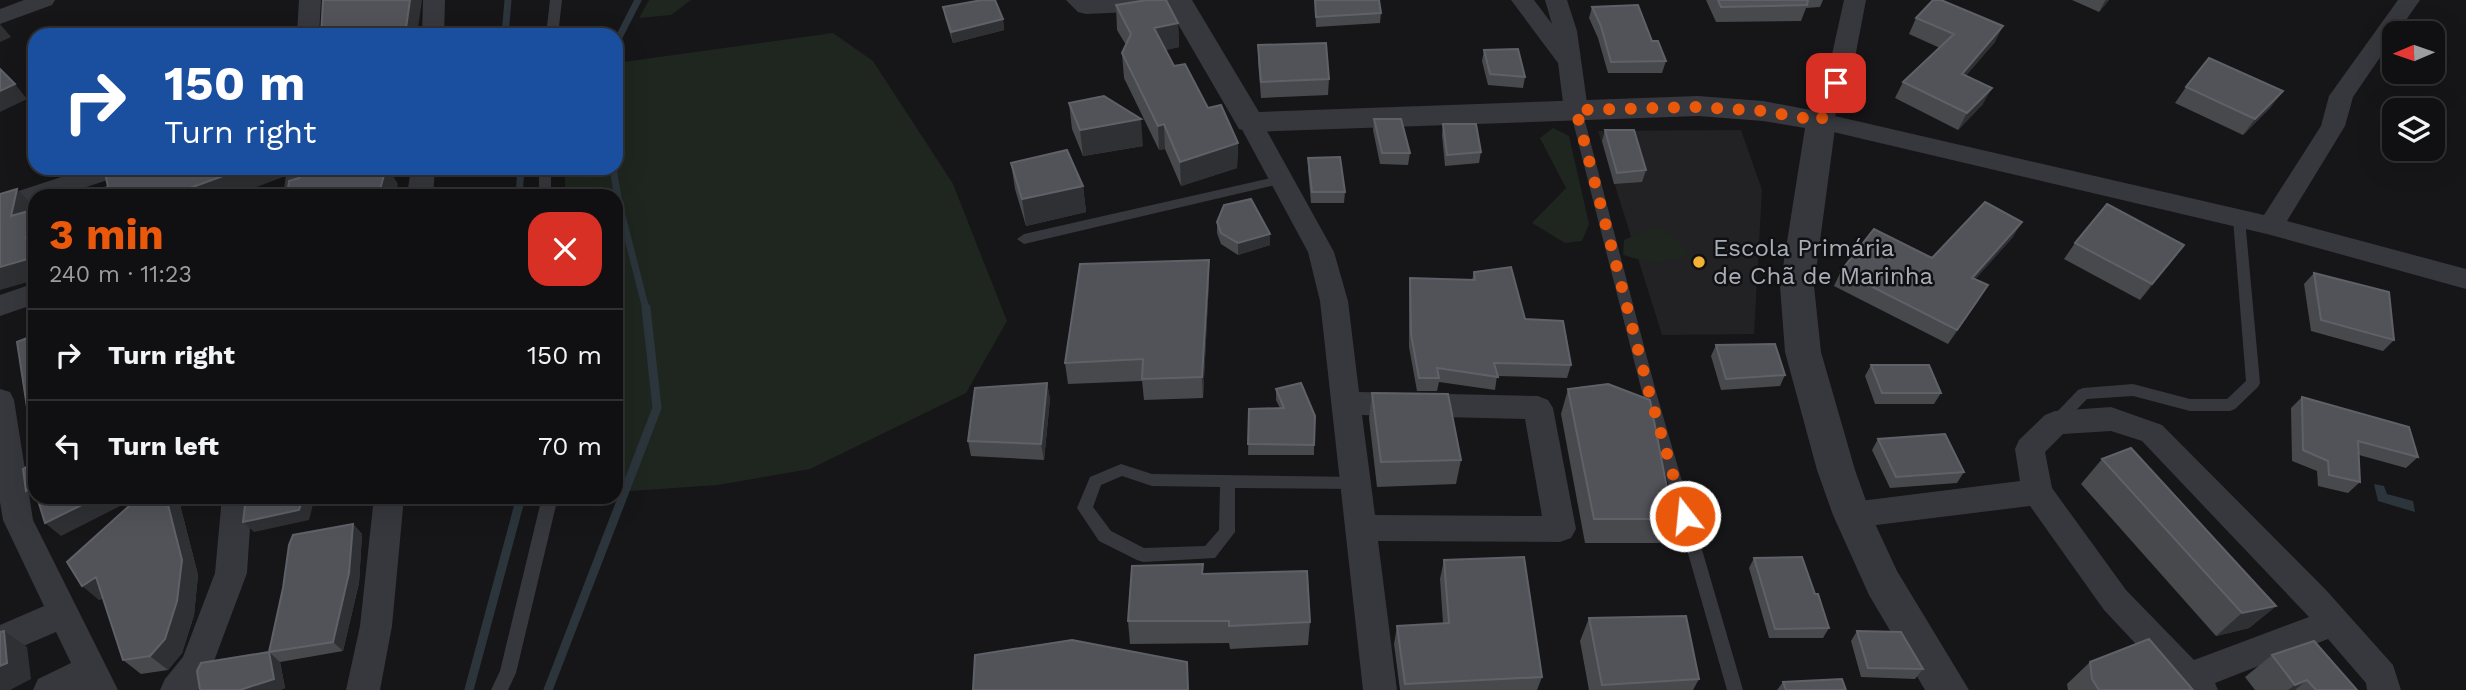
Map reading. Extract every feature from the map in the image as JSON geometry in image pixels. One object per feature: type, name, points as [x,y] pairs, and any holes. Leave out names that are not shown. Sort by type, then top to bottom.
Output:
[{"type":"street","points":[[0,17],[44,0]]},
{"type":"street","points":[[308,28],[310,0]]},
{"type":"street","points":[[433,28],[434,0]]},
{"type":"street","points":[[1077,0],[1086,7],[1179,1],[1250,122],[1321,252],[1334,302],[1380,690]]},
{"type":"street","points":[[1522,0],[1569,60]]},
{"type":"street","points":[[1556,0],[1566,32],[1576,110]]},
{"type":"street","points":[[1855,0],[1841,68],[1821,121],[1797,286],[1804,352],[1836,470],[1852,514],[1883,583],[1948,690]]},
{"type":"street","points":[[2271,226],[2333,126],[2341,96],[2409,0]]},
{"type":"street","points":[[1250,122],[1698,107],[1763,111],[1821,121],[2271,226],[2466,279]]},
{"type":"street","points":[[50,189],[93,175]]},
{"type":"street","points":[[0,205],[28,196]]},
{"type":"street","points":[[0,306],[28,296]]},
{"type":"street","points":[[0,400],[18,520],[96,680],[50,690]]},
{"type":"street","points":[[1347,403],[1538,408],[1559,529],[1362,528]]},
{"type":"street","points":[[2334,622],[2196,683],[2115,600],[2037,492],[2030,449],[2055,423],[2111,419],[2152,433],[2334,622],[2381,676],[2384,690]]},
{"type":"street","points":[[1852,514],[2037,492]]},
{"type":"street","points":[[177,690],[196,666],[232,573],[237,504]]},
{"type":"street","points":[[363,690],[376,626],[388,504]]},
{"type":"street","points":[[0,641],[63,612]]},
{"type":"lane","points":[[553,28],[556,0]]},
{"type":"lane","points":[[1576,110],[1649,392],[1735,690]]},
{"type":"lane","points":[[1024,239],[1280,180]]},
{"type":"lane","points":[[2055,423],[2083,394],[2133,390],[2190,405],[2230,405],[2253,383],[2239,219]]},
{"type":"lane","points":[[1228,481],[1227,533],[1209,553],[1143,555],[1105,536],[1085,508],[1095,481],[1121,471],[1152,480],[1357,482]]},
{"type":"lane","points":[[499,690],[508,673],[548,504]]},
{"type":"shaded area","points":[[649,0],[691,0],[671,15],[639,18]]},
{"type":"shaded area","points":[[833,33],[873,61],[953,184],[1007,321],[966,393],[810,469],[718,485],[623,492],[623,189],[565,189],[565,175],[623,175],[623,62]]},
{"type":"shaded area","points":[[1553,128],[1569,136],[1589,224],[1582,241],[1565,243],[1532,223],[1566,188],[1540,138]]},
{"type":"shaded area","name":"Escola Primária de Chã de Marinha","points":[[1741,130],[1762,190],[1754,334],[1662,335],[1598,131]]},
{"type":"shaded area","points":[[1655,227],[1672,235],[1689,255],[1655,264],[1623,255],[1624,240]]},
{"type":"shaded area","points":[[2374,484],[2384,486],[2387,494],[2413,501],[2415,512],[2378,501]]},
{"type":"building","points":[[323,0],[410,0],[406,28],[321,28]]},
{"type":"building","points":[[995,0],[1003,19],[951,32],[943,7]]},
{"type":"building","points":[[1166,0],[1178,23],[1154,28],[1174,66],[1185,64],[1208,108],[1221,105],[1238,143],[1180,162],[1164,124],[1158,126],[1122,53],[1131,34],[1116,5]]},
{"type":"building","points":[[1315,0],[1379,0],[1381,13],[1316,17]]},
{"type":"building","points":[[1718,0],[1808,0],[1807,5],[1721,7]]},
{"type":"building","points":[[1933,0],[1941,0],[2003,26],[1962,74],[1992,88],[1967,113],[1903,82],[1954,34],[1916,18]]},
{"type":"building","points":[[1638,5],[1652,41],[1658,41],[1666,61],[1611,62],[1601,26],[1592,7]]},
{"type":"building","points":[[1326,43],[1329,79],[1261,82],[1258,45]]},
{"type":"building","points":[[1518,49],[1525,77],[1490,74],[1484,50]]},
{"type":"building","points":[[2209,58],[2283,91],[2255,119],[2186,87]]},
{"type":"building","points":[[0,69],[15,84],[0,91]]},
{"type":"building","points":[[1104,96],[1141,119],[1080,130],[1069,103]]},
{"type":"building","points":[[1374,119],[1401,119],[1410,153],[1382,153]]},
{"type":"building","points":[[1443,124],[1476,124],[1481,152],[1447,155]]},
{"type":"building","points":[[1605,130],[1634,130],[1646,170],[1617,173]]},
{"type":"building","points":[[1067,150],[1083,186],[1022,199],[1011,163]]},
{"type":"building","points":[[1340,157],[1345,192],[1312,192],[1308,158]]},
{"type":"building","points":[[105,175],[226,175],[187,189],[101,189],[108,187]]},
{"type":"building","points":[[299,175],[384,175],[381,189],[288,189],[289,181],[299,178]]},
{"type":"building","points":[[17,189],[11,216],[28,211],[28,259],[0,267],[0,194]]},
{"type":"building","points":[[1251,199],[1270,234],[1238,243],[1221,233],[1217,222],[1224,205]]},
{"type":"building","points":[[1985,202],[2022,222],[1972,278],[1988,285],[1957,330],[1841,271],[1874,229],[1932,258]]},
{"type":"building","points":[[2107,204],[2184,245],[2152,284],[2075,243]]},
{"type":"building","points":[[1209,260],[1202,377],[1142,379],[1143,359],[1065,363],[1080,264]]},
{"type":"building","points":[[1511,267],[1525,319],[1563,321],[1571,365],[1494,363],[1498,377],[1437,368],[1439,378],[1419,378],[1411,334],[1410,278],[1475,280],[1474,272]]},
{"type":"building","points":[[2314,273],[2389,292],[2394,340],[2321,320]]},
{"type":"building","points":[[28,338],[28,414],[17,342]]},
{"type":"building","points":[[1775,344],[1785,375],[1726,379],[1716,345]]},
{"type":"building","points":[[1871,365],[1929,365],[1941,393],[1882,393]]},
{"type":"building","points":[[1047,383],[1041,444],[968,441],[975,388]]},
{"type":"building","points":[[1301,383],[1315,416],[1314,445],[1248,444],[1249,409],[1284,408],[1276,389]]},
{"type":"building","points":[[1608,384],[1650,400],[1673,519],[1594,519],[1568,389]]},
{"type":"building","points":[[1372,393],[1448,394],[1461,460],[1381,462]]},
{"type":"building","points":[[2302,397],[2409,427],[2418,457],[2358,441],[2360,482],[2329,475],[2328,461],[2303,450]]},
{"type":"building","points":[[1945,434],[1964,472],[1896,477],[1878,439]]},
{"type":"building","points":[[2131,448],[2276,606],[2242,613],[2102,459]]},
{"type":"building","points":[[28,466],[26,491],[23,469]]},
{"type":"building","points":[[39,504],[84,504],[45,523]]},
{"type":"building","points":[[131,504],[168,504],[182,560],[177,601],[165,639],[150,656],[123,660],[96,577],[82,586],[67,562]]},
{"type":"building","points":[[245,504],[301,504],[299,510],[243,522]]},
{"type":"building","points":[[353,524],[349,573],[333,642],[269,652],[293,535]]},
{"type":"building","points":[[1524,557],[1542,677],[1405,684],[1397,626],[1449,623],[1444,560]]},
{"type":"building","points":[[1802,557],[1829,628],[1775,629],[1754,558]]},
{"type":"building","points":[[1203,564],[1202,574],[1307,571],[1310,622],[1229,626],[1229,621],[1128,621],[1132,566]]},
{"type":"building","points":[[1686,616],[1699,679],[1602,685],[1589,618]]},
{"type":"building","points":[[4,631],[7,663],[0,666],[0,632]]},
{"type":"building","points":[[1857,631],[1901,632],[1923,669],[1868,668]]},
{"type":"building","points":[[2149,639],[2193,690],[2099,690],[2092,679],[2090,662]]},
{"type":"building","points":[[1072,640],[1187,662],[1188,690],[973,690],[975,655]]},
{"type":"building","points":[[2314,641],[2357,690],[2316,690],[2307,680],[2295,685],[2272,655]]},
{"type":"building","points":[[269,652],[274,679],[240,690],[200,690],[197,671],[201,663]]},
{"type":"building","points":[[1842,679],[1846,690],[1786,690],[1783,682]]},
{"type":"waterway","points":[[506,28],[508,0]]},
{"type":"waterway","points":[[623,29],[638,0]]},
{"type":"waterway","points":[[520,175],[520,189]]},
{"type":"waterway","points":[[614,175],[616,189]]},
{"type":"waterway","points":[[623,220],[646,309]]},
{"type":"waterway","points":[[623,496],[657,408],[646,308]]},
{"type":"waterway","points":[[469,690],[519,504]]},
{"type":"waterway","points":[[548,690],[620,504]]},
{"type":"place","name":"Escola Primária de Chã de Marinha","points":[[1699,262]]},
{"type":"route","points":[[1685,516],[1649,392],[1576,110],[1698,107],[1763,111],[1821,121],[1836,83]]}]
